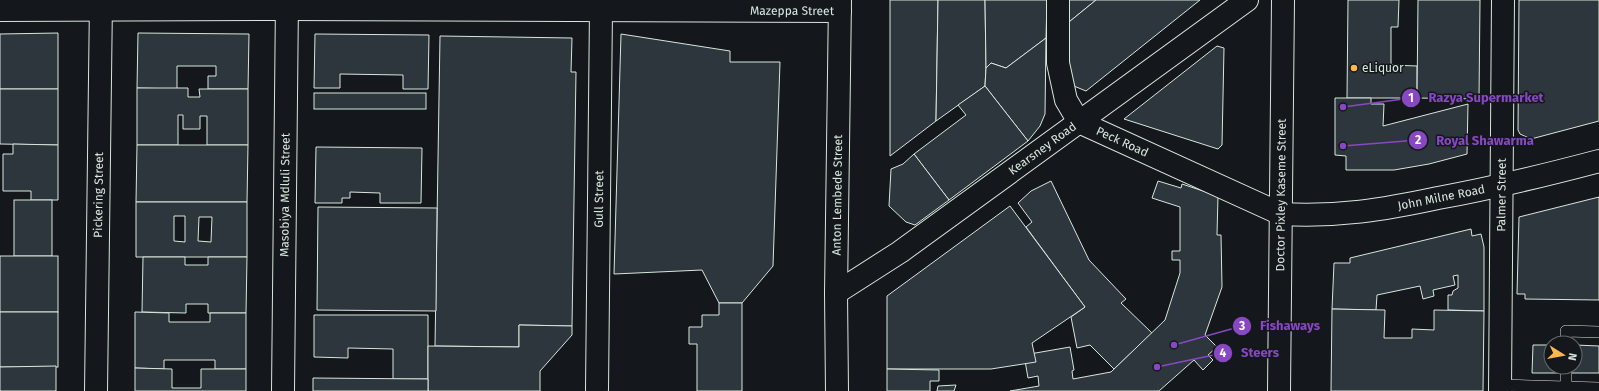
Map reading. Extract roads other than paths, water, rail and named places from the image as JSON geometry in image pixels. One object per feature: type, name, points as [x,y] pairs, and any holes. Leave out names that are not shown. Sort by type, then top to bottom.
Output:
[{"type":"street","points":[[1058,0],[1058,63],[1066,100],[1079,122]]},
{"type":"street","name":"Kearsney Road","points":[[836,293],[900,252],[1247,0]]},
{"type":"street","name":"Doctor Pixley Kaseme Street","points":[[1280,391],[1283,0]]},
{"type":"street","name":"Palmer Street","points":[[1500,388],[1503,0]]},
{"type":"street","name":"Mazeppa Street","points":[[0,10],[101,5],[287,4],[840,6]]},
{"type":"street","name":"Masobiya Mdluli Street","points":[[283,391],[287,4]]},
{"type":"street","name":"Pickering Street","points":[[96,391],[101,5]]},
{"type":"street","name":"Gull Street","points":[[597,389],[600,5]]},
{"type":"street","name":"Anton Lembede Street","points":[[837,391],[836,293],[840,6]]},
{"type":"street","name":"Peck Road","points":[[1079,122],[1281,214]]},
{"type":"street","name":"John Milne Road","points":[[1281,214],[1315,216],[1376,211],[1502,186],[1599,161]]},
{"type":"lane","points":[[1566,335],[1566,331],[1599,332]]},
{"type":"lane","points":[[1566,375],[1566,389]]},
{"type":"lane","points":[[1500,388],[1599,388]]},
{"type":"place","name":"eLiquor","points":[[1354,68]]},
{"type":"place","name":"Razya Supermarket","points":[[1343,107]]},
{"type":"place","name":"Royal Shawarma","points":[[1343,146]]},
{"type":"place","name":"Fishaways","points":[[1174,345]]},
{"type":"place","name":"Steers","points":[[1157,367]]}]
